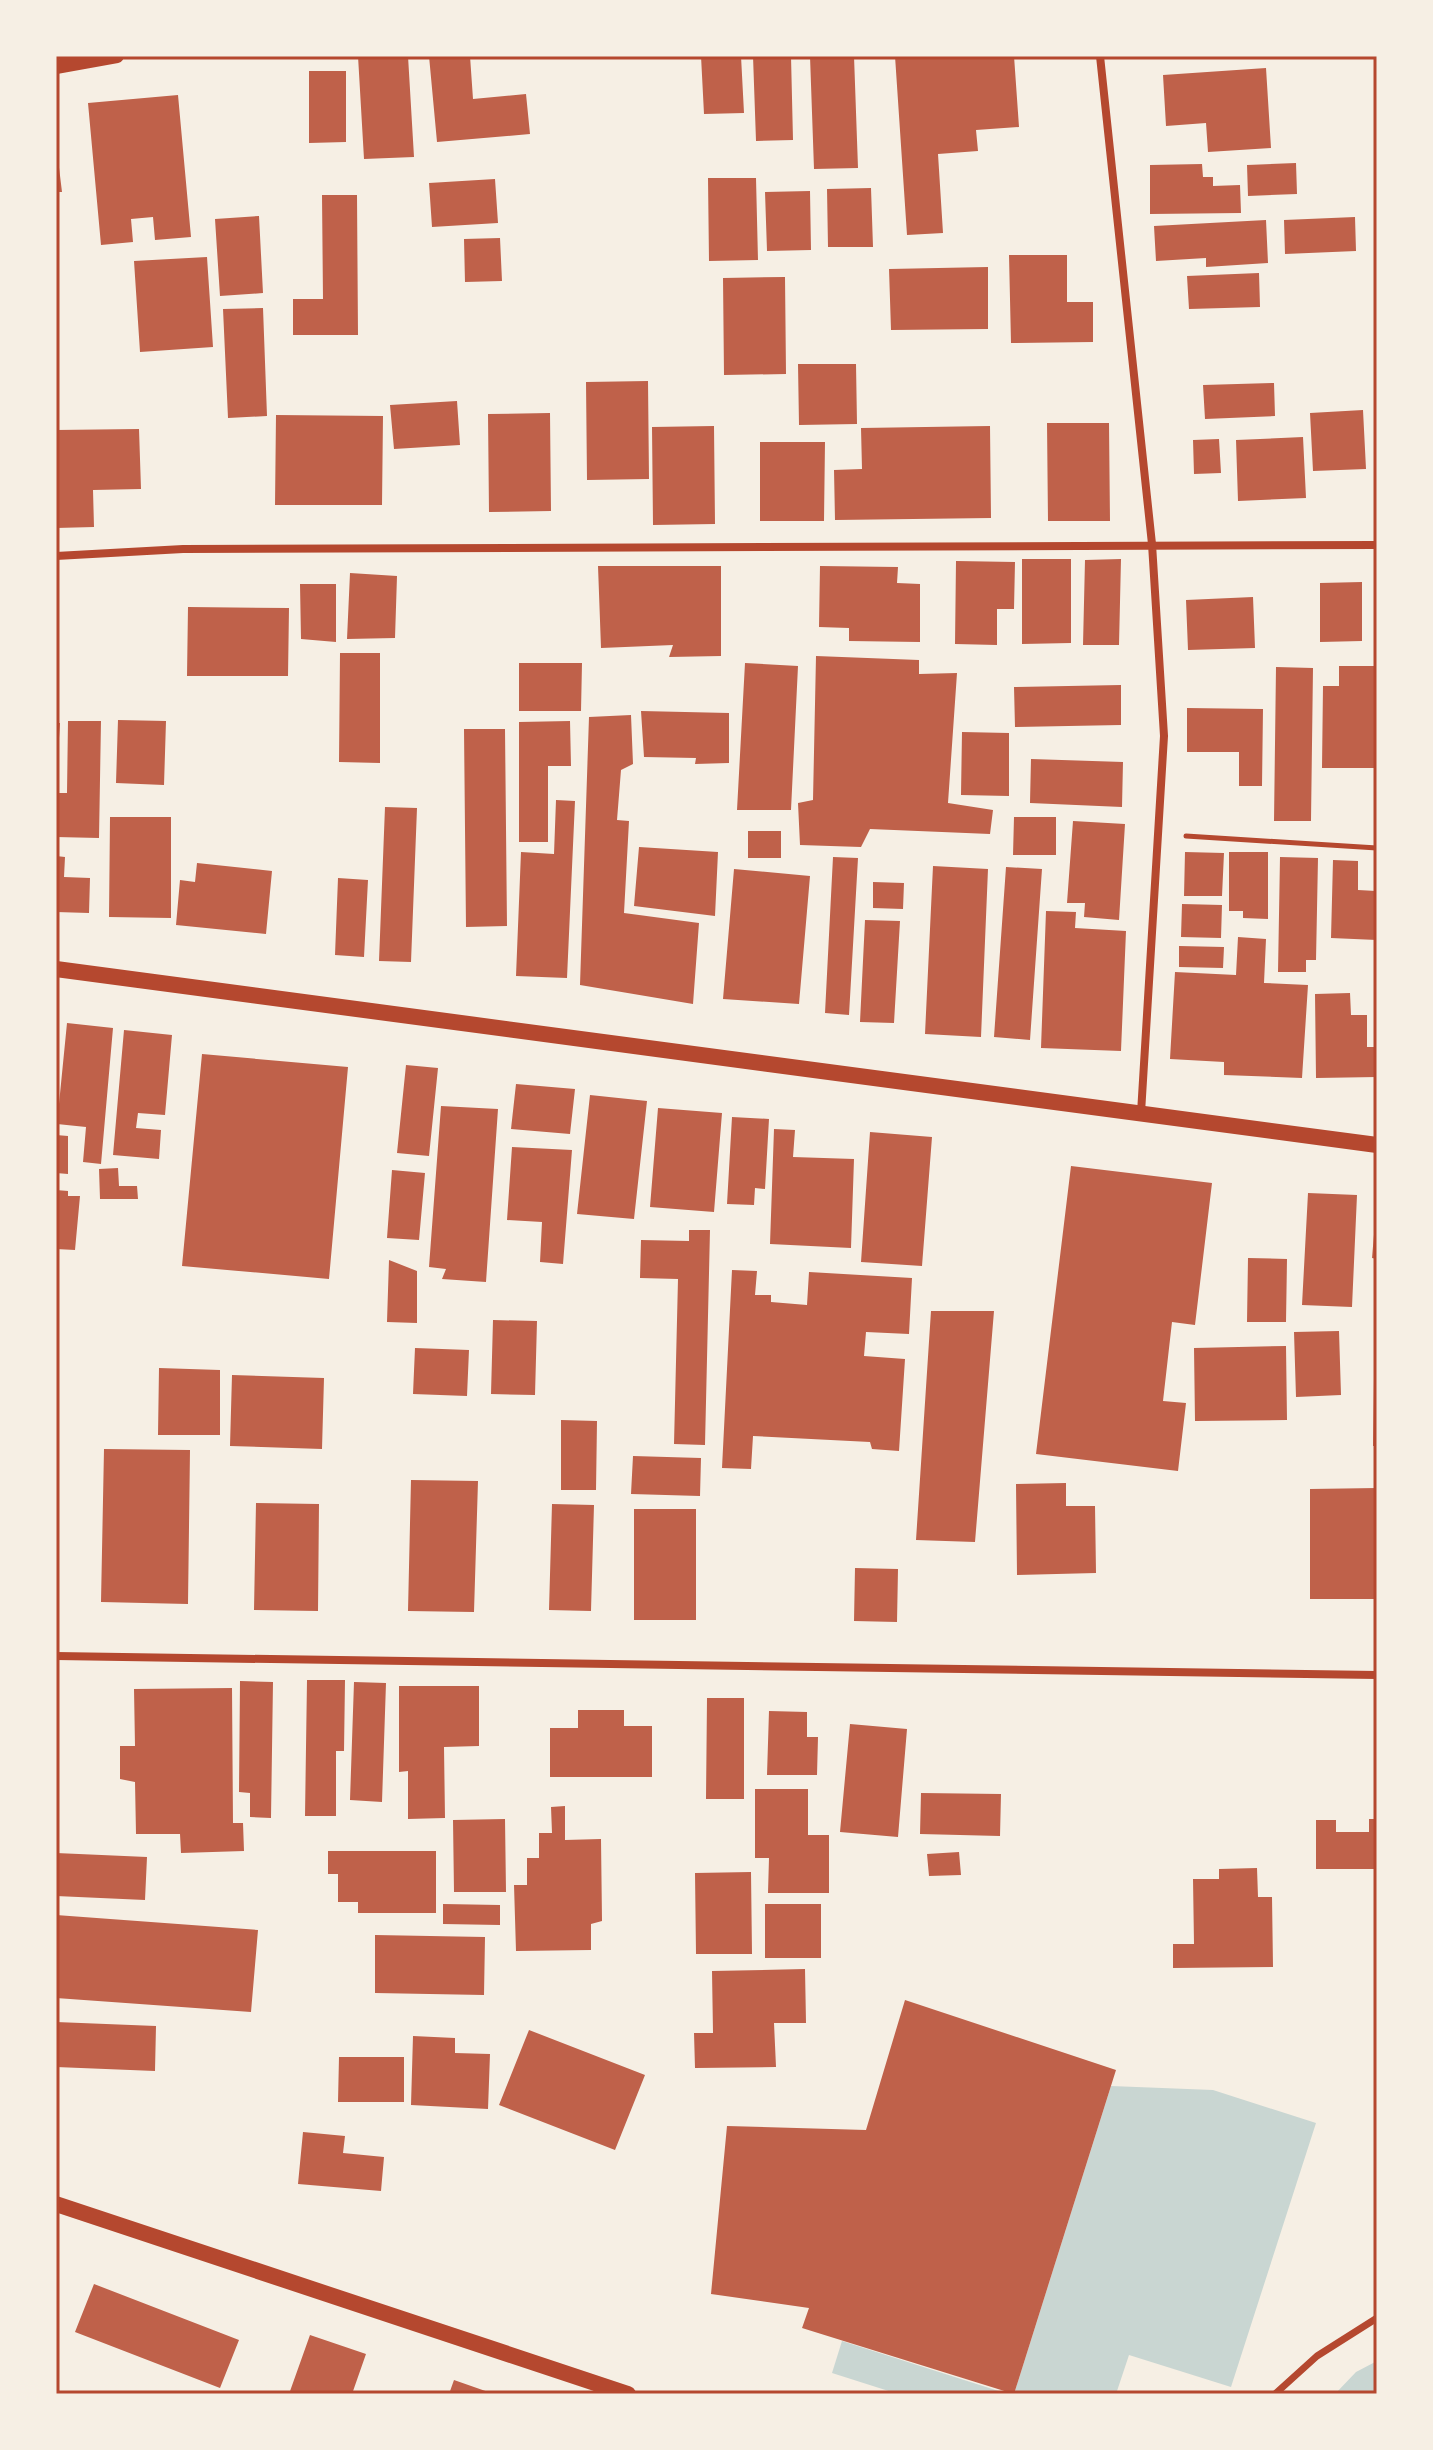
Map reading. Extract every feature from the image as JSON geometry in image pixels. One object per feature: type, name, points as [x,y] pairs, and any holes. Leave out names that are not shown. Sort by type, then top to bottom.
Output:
[{"type":"main road","points":[[56,969],[1377,1145]]},
{"type":"main road","points":[[56,2204],[628,2394]]},
{"type":"street","points":[[56,67],[117,56]]},
{"type":"street","points":[[1100,56],[1152,544],[1164,736],[1161,834],[1141,1113]]},
{"type":"street","points":[[56,556],[183,549],[1377,545]]},
{"type":"street","points":[[56,1656],[1377,1675]]},
{"type":"street","points":[[1275,2394],[1317,2356],[1377,2318]]},
{"type":"path","points":[[1161,834],[1377,848]]},
{"type":"shaded area","points":[[1111,2086],[1213,2090],[1316,2123],[1231,2387],[1129,2355],[1116,2394],[1014,2394]]},
{"type":"shaded area","points":[[842,2341],[1008,2394],[898,2394],[832,2373]]},
{"type":"shaded area","points":[[1377,2361],[1377,2394],[1335,2394],[1356,2372]]},
{"type":"building","points":[[358,56],[408,56],[414,157],[364,159]]},
{"type":"building","points":[[429,56],[470,56],[473,99],[526,94],[530,134],[437,142]]},
{"type":"building","points":[[701,56],[741,56],[744,113],[704,114]]},
{"type":"building","points":[[753,56],[791,56],[793,140],[756,141]]},
{"type":"building","points":[[810,56],[854,56],[858,168],[814,169]]},
{"type":"building","points":[[895,56],[1014,56],[1019,127],[976,130],[978,151],[938,154],[943,233],[907,235]]},
{"type":"building","points":[[1266,68],[1271,148],[1208,152],[1206,123],[1166,126],[1163,75]]},
{"type":"building","points":[[309,71],[346,71],[346,142],[309,143]]},
{"type":"building","points":[[178,95],[191,237],[155,240],[153,217],[131,219],[133,242],[101,245],[88,103]]},
{"type":"building","points":[[56,143],[62,192],[56,192]]},
{"type":"building","points":[[1296,163],[1297,194],[1248,196],[1247,165]]},
{"type":"building","points":[[1202,164],[1203,177],[1213,177],[1213,186],[1240,185],[1241,213],[1150,214],[1150,165]]},
{"type":"building","points":[[708,178],[756,178],[758,260],[709,261]]},
{"type":"building","points":[[495,179],[498,223],[432,227],[429,183]]},
{"type":"building","points":[[871,188],[873,247],[828,247],[827,189]]},
{"type":"building","points":[[810,191],[811,250],[767,251],[765,192]]},
{"type":"building","points":[[322,195],[357,195],[358,335],[293,335],[293,299],[323,299]]},
{"type":"building","points":[[259,216],[263,293],[220,296],[215,219]]},
{"type":"building","points":[[1355,217],[1356,251],[1285,254],[1284,220]]},
{"type":"building","points":[[1266,220],[1268,263],[1206,267],[1206,258],[1156,261],[1154,226]]},
{"type":"building","points":[[500,238],[502,281],[465,282],[464,239]]},
{"type":"building","points":[[1009,255],[1067,255],[1067,302],[1093,302],[1093,342],[1011,343]]},
{"type":"building","points":[[207,257],[213,347],[140,352],[134,261]]},
{"type":"building","points":[[988,267],[988,329],[891,330],[889,269]]},
{"type":"building","points":[[1259,273],[1260,307],[1189,309],[1187,276]]},
{"type":"building","points":[[785,277],[786,374],[724,375],[723,278]]},
{"type":"building","points":[[263,308],[267,416],[228,418],[223,309]]},
{"type":"building","points":[[798,364],[856,364],[857,424],[799,425]]},
{"type":"building","points":[[648,381],[649,479],[587,480],[586,382]]},
{"type":"building","points":[[1274,383],[1275,416],[1205,419],[1203,385]]},
{"type":"building","points":[[457,401],[460,445],[394,449],[390,405]]},
{"type":"building","points":[[1363,410],[1366,469],[1313,471],[1310,413]]},
{"type":"building","points":[[550,413],[551,511],[489,512],[488,414]]},
{"type":"building","points":[[276,415],[383,416],[382,505],[275,505]]},
{"type":"building","points":[[1047,423],[1109,423],[1110,521],[1048,521]]},
{"type":"building","points":[[714,426],[715,524],[653,525],[652,427]]},
{"type":"building","points":[[990,426],[991,518],[835,520],[834,470],[862,469],[861,428]]},
{"type":"building","points":[[139,429],[141,489],[93,490],[94,527],[56,528],[56,430]]},
{"type":"building","points":[[1303,437],[1306,498],[1238,501],[1236,440]]},
{"type":"building","points":[[1219,439],[1221,473],[1194,474],[1193,440]]},
{"type":"building","points":[[760,442],[825,442],[824,521],[760,521]]},
{"type":"building","points":[[1022,559],[1071,559],[1071,643],[1022,644]]},
{"type":"building","points":[[1121,559],[1119,645],[1083,645],[1085,560]]},
{"type":"building","points":[[956,561],[1015,562],[1014,609],[997,609],[997,645],[955,644]]},
{"type":"building","points":[[598,566],[721,566],[721,656],[669,657],[673,645],[601,648]]},
{"type":"building","points":[[820,566],[898,567],[897,583],[920,584],[920,642],[849,641],[849,628],[819,627]]},
{"type":"building","points":[[350,573],[397,576],[395,638],[347,639]]},
{"type":"building","points":[[1362,582],[1362,641],[1320,642],[1320,583]]},
{"type":"building","points":[[300,584],[336,584],[336,642],[301,639]]},
{"type":"building","points":[[1253,597],[1255,648],[1188,650],[1186,600]]},
{"type":"building","points":[[188,607],[289,608],[288,676],[187,676]]},
{"type":"building","points":[[340,653],[380,653],[380,763],[339,762]]},
{"type":"building","points":[[816,656],[919,660],[919,674],[957,673],[948,803],[993,810],[990,834],[870,829],[861,847],[800,845],[798,803],[813,800]]},
{"type":"building","points":[[519,663],[582,663],[581,711],[519,711]]},
{"type":"building","points":[[745,663],[798,666],[791,810],[737,810]]},
{"type":"building","points":[[1339,666],[1374,666],[1374,768],[1322,768],[1323,686],[1339,686]]},
{"type":"building","points":[[1276,667],[1313,668],[1311,821],[1274,821]]},
{"type":"building","points":[[1121,685],[1121,725],[1015,727],[1014,687]]},
{"type":"building","points":[[1187,708],[1263,709],[1262,786],[1239,786],[1239,752],[1187,752]]},
{"type":"building","points":[[641,711],[729,713],[729,763],[695,764],[696,758],[644,757]]},
{"type":"building","points":[[631,715],[633,764],[621,770],[617,820],[629,821],[624,913],[699,923],[693,1004],[580,985],[589,717]]},
{"type":"building","points":[[118,720],[166,721],[164,785],[116,783]]},
{"type":"building","points":[[68,721],[101,721],[99,838],[56,837],[56,793],[67,793]]},
{"type":"building","points":[[570,721],[571,766],[548,766],[548,842],[519,842],[519,722]]},
{"type":"building","points":[[56,723],[60,723],[58,753],[56,753]]},
{"type":"building","points":[[464,729],[505,729],[507,926],[466,927]]},
{"type":"building","points":[[962,732],[1009,733],[1009,796],[961,795]]},
{"type":"building","points":[[1031,759],[1123,762],[1122,807],[1030,803]]},
{"type":"building","points":[[556,800],[575,801],[567,978],[516,976],[521,852],[554,854]]},
{"type":"building","points":[[385,807],[417,808],[411,962],[379,961]]},
{"type":"building","points":[[110,817],[171,817],[171,918],[109,917]]},
{"type":"building","points":[[1014,817],[1056,817],[1056,855],[1013,855]]},
{"type":"building","points":[[1073,821],[1125,824],[1119,920],[1084,917],[1085,903],[1067,903]]},
{"type":"building","points":[[748,831],[781,831],[781,858],[748,858]]},
{"type":"building","points":[[639,847],[718,852],[715,916],[634,906]]},
{"type":"building","points":[[1185,852],[1224,853],[1222,896],[1184,896]]},
{"type":"building","points":[[1229,852],[1268,852],[1268,919],[1243,918],[1243,911],[1229,911]]},
{"type":"building","points":[[56,856],[65,857],[64,877],[90,878],[89,913],[56,912]]},
{"type":"building","points":[[833,857],[858,858],[849,1015],[825,1013]]},
{"type":"building","points":[[1280,857],[1318,858],[1316,960],[1306,960],[1306,972],[1278,972]]},
{"type":"building","points":[[1333,860],[1358,861],[1358,890],[1376,891],[1377,940],[1331,938]]},
{"type":"building","points":[[197,863],[272,871],[266,934],[176,925],[180,880],[195,882]]},
{"type":"building","points":[[933,866],[988,869],[981,1037],[925,1034]]},
{"type":"building","points":[[1006,867],[1042,869],[1030,1040],[994,1037]]},
{"type":"building","points":[[734,869],[810,876],[799,1004],[723,999]]},
{"type":"building","points":[[338,878],[368,880],[364,957],[335,955]]},
{"type":"building","points":[[873,882],[904,883],[903,909],[873,908]]},
{"type":"building","points":[[1182,904],[1222,905],[1221,938],[1181,937]]},
{"type":"building","points":[[1046,911],[1076,912],[1075,928],[1126,931],[1121,1051],[1041,1048]]},
{"type":"building","points":[[865,920],[900,921],[894,1023],[860,1022]]},
{"type":"building","points":[[1238,937],[1266,939],[1264,983],[1308,985],[1302,1078],[1224,1075],[1224,1062],[1170,1059],[1175,972],[1236,975]]},
{"type":"building","points":[[1179,946],[1224,947],[1223,968],[1179,967]]},
{"type":"building","points":[[1350,993],[1351,1015],[1367,1015],[1367,1047],[1377,1047],[1377,1077],[1316,1078],[1315,994]]},
{"type":"building","points":[[67,1023],[113,1028],[101,1164],[83,1162],[86,1127],[57,1124]]},
{"type":"building","points":[[124,1030],[172,1035],[165,1115],[138,1113],[136,1128],[161,1130],[159,1159],[113,1155]]},
{"type":"building","points":[[202,1054],[348,1067],[329,1279],[182,1266]]},
{"type":"building","points":[[406,1065],[438,1068],[429,1156],[397,1153]]},
{"type":"building","points":[[516,1084],[575,1089],[570,1134],[511,1129]]},
{"type":"building","points":[[590,1095],[647,1101],[634,1219],[577,1214]]},
{"type":"building","points":[[441,1106],[498,1109],[486,1282],[442,1279],[446,1269],[429,1267]]},
{"type":"building","points":[[658,1108],[722,1113],[714,1212],[650,1207]]},
{"type":"building","points":[[732,1117],[769,1119],[765,1189],[755,1188],[754,1205],[727,1204]]},
{"type":"building","points":[[774,1129],[795,1130],[793,1157],[854,1159],[851,1248],[770,1244]]},
{"type":"building","points":[[870,1132],[932,1137],[922,1266],[861,1262]]},
{"type":"building","points":[[56,1135],[68,1136],[68,1174],[56,1173]]},
{"type":"building","points":[[512,1147],[572,1150],[563,1264],[540,1262],[542,1222],[507,1220]]},
{"type":"building","points":[[1071,1166],[1212,1183],[1195,1325],[1172,1322],[1163,1401],[1186,1403],[1178,1471],[1036,1454]]},
{"type":"building","points":[[118,1168],[119,1186],[137,1186],[138,1199],[100,1199],[99,1169]]},
{"type":"building","points":[[392,1170],[425,1173],[419,1240],[387,1238]]},
{"type":"building","points":[[56,1190],[68,1191],[68,1196],[80,1196],[75,1250],[56,1249]]},
{"type":"building","points":[[1308,1193],[1357,1195],[1352,1307],[1302,1305]]},
{"type":"building","points":[[1377,1224],[1377,1259],[1372,1258]]},
{"type":"building","points":[[689,1230],[710,1230],[705,1445],[674,1444],[678,1279],[640,1278],[641,1240],[689,1241]]},
{"type":"building","points":[[1248,1258],[1287,1259],[1286,1322],[1247,1322]]},
{"type":"building","points":[[389,1260],[417,1271],[417,1323],[387,1322]]},
{"type":"building","points":[[732,1270],[757,1271],[755,1295],[771,1295],[771,1302],[807,1305],[809,1272],[912,1278],[909,1334],[866,1332],[864,1356],[905,1359],[899,1451],[872,1449],[870,1442],[753,1436],[751,1469],[722,1468]]},
{"type":"building","points":[[931,1311],[994,1311],[975,1542],[916,1540]]},
{"type":"building","points":[[493,1320],[537,1321],[535,1395],[491,1394]]},
{"type":"building","points":[[1339,1331],[1341,1395],[1296,1397],[1294,1332]]},
{"type":"building","points":[[1286,1346],[1287,1420],[1195,1421],[1194,1348]]},
{"type":"building","points":[[415,1348],[469,1350],[467,1396],[413,1394]]},
{"type":"building","points":[[159,1368],[220,1370],[220,1435],[158,1435]]},
{"type":"building","points":[[232,1375],[324,1378],[322,1449],[230,1446]]},
{"type":"building","points":[[1374,1379],[1377,1379],[1377,1446],[1373,1446]]},
{"type":"building","points":[[561,1420],[597,1421],[596,1490],[561,1490]]},
{"type":"building","points":[[104,1449],[190,1450],[188,1604],[101,1602]]},
{"type":"building","points":[[633,1456],[701,1458],[700,1496],[631,1494]]},
{"type":"building","points":[[411,1480],[478,1481],[474,1612],[408,1611]]},
{"type":"building","points":[[1066,1483],[1066,1506],[1095,1506],[1096,1573],[1017,1575],[1016,1484]]},
{"type":"building","points":[[1377,1488],[1377,1599],[1310,1599],[1310,1489]]},
{"type":"building","points":[[256,1503],[319,1504],[318,1611],[254,1610]]},
{"type":"building","points":[[552,1504],[594,1505],[591,1611],[549,1610]]},
{"type":"building","points":[[634,1509],[696,1509],[696,1620],[634,1620]]},
{"type":"building","points":[[855,1568],[898,1569],[897,1622],[854,1621]]},
{"type":"building","points":[[307,1680],[345,1680],[344,1751],[336,1751],[336,1816],[305,1816]]},
{"type":"building","points":[[240,1681],[273,1682],[271,1818],[250,1817],[250,1793],[239,1792]]},
{"type":"building","points":[[354,1682],[386,1683],[382,1802],[350,1800]]},
{"type":"building","points":[[399,1686],[479,1686],[479,1746],[444,1747],[445,1818],[408,1819],[408,1771],[399,1772]]},
{"type":"building","points":[[232,1688],[233,1823],[243,1823],[244,1851],[181,1853],[180,1834],[136,1834],[135,1782],[120,1779],[120,1746],[135,1746],[134,1689]]},
{"type":"building","points":[[707,1698],[744,1698],[744,1799],[706,1799]]},
{"type":"building","points":[[578,1710],[624,1710],[624,1726],[652,1726],[652,1777],[550,1777],[550,1728],[578,1728]]},
{"type":"building","points":[[769,1711],[807,1712],[807,1737],[818,1737],[817,1775],[767,1775]]},
{"type":"building","points":[[850,1724],[907,1729],[898,1837],[840,1832]]},
{"type":"building","points":[[755,1789],[808,1789],[808,1835],[829,1835],[829,1893],[768,1893],[769,1858],[755,1858]]},
{"type":"building","points":[[921,1793],[1001,1794],[1000,1836],[920,1834]]},
{"type":"building","points":[[565,1806],[565,1840],[601,1839],[602,1921],[591,1924],[591,1950],[516,1951],[514,1885],[527,1885],[527,1858],[539,1858],[539,1833],[552,1833],[551,1807]]},
{"type":"building","points":[[505,1819],[506,1892],[454,1892],[453,1820]]},
{"type":"building","points":[[1369,1819],[1377,1819],[1377,1869],[1316,1869],[1316,1820],[1336,1820],[1336,1832],[1369,1832]]},
{"type":"building","points":[[328,1851],[436,1851],[436,1913],[358,1913],[358,1902],[338,1902],[338,1874],[328,1874]]},
{"type":"building","points":[[959,1852],[961,1875],[929,1876],[927,1854]]},
{"type":"building","points":[[56,1853],[147,1857],[145,1900],[56,1896]]},
{"type":"building","points":[[1257,1868],[1258,1897],[1272,1897],[1273,1967],[1173,1968],[1173,1944],[1194,1944],[1193,1879],[1219,1879],[1219,1869]]},
{"type":"building","points":[[751,1872],[752,1954],[696,1954],[695,1873]]},
{"type":"building","points":[[443,1904],[500,1905],[500,1925],[443,1924]]},
{"type":"building","points":[[765,1904],[821,1904],[821,1958],[765,1958]]},
{"type":"building","points":[[56,1915],[258,1930],[251,2012],[56,1998]]},
{"type":"building","points":[[375,1935],[485,1937],[484,1995],[375,1993]]},
{"type":"building","points":[[805,1969],[806,2023],[774,2023],[776,2067],[695,2068],[694,2033],[713,2033],[712,1971]]},
{"type":"building","points":[[905,2000],[1116,2070],[1014,2394],[802,2328],[809,2308],[711,2294],[727,2126],[866,2130]]},
{"type":"building","points":[[56,2022],[156,2026],[155,2071],[56,2067]]},
{"type":"building","points":[[529,2030],[645,2075],[615,2150],[499,2105]]},
{"type":"building","points":[[413,2036],[455,2038],[455,2053],[490,2054],[488,2109],[411,2105]]},
{"type":"building","points":[[339,2057],[404,2057],[404,2102],[338,2102]]},
{"type":"building","points":[[303,2132],[345,2136],[343,2153],[384,2157],[381,2191],[298,2184]]},
{"type":"building","points":[[94,2284],[239,2340],[220,2388],[75,2332]]},
{"type":"building","points":[[310,2335],[366,2354],[352,2394],[289,2394]]},
{"type":"building","points":[[454,2380],[494,2394],[449,2394]]}]
